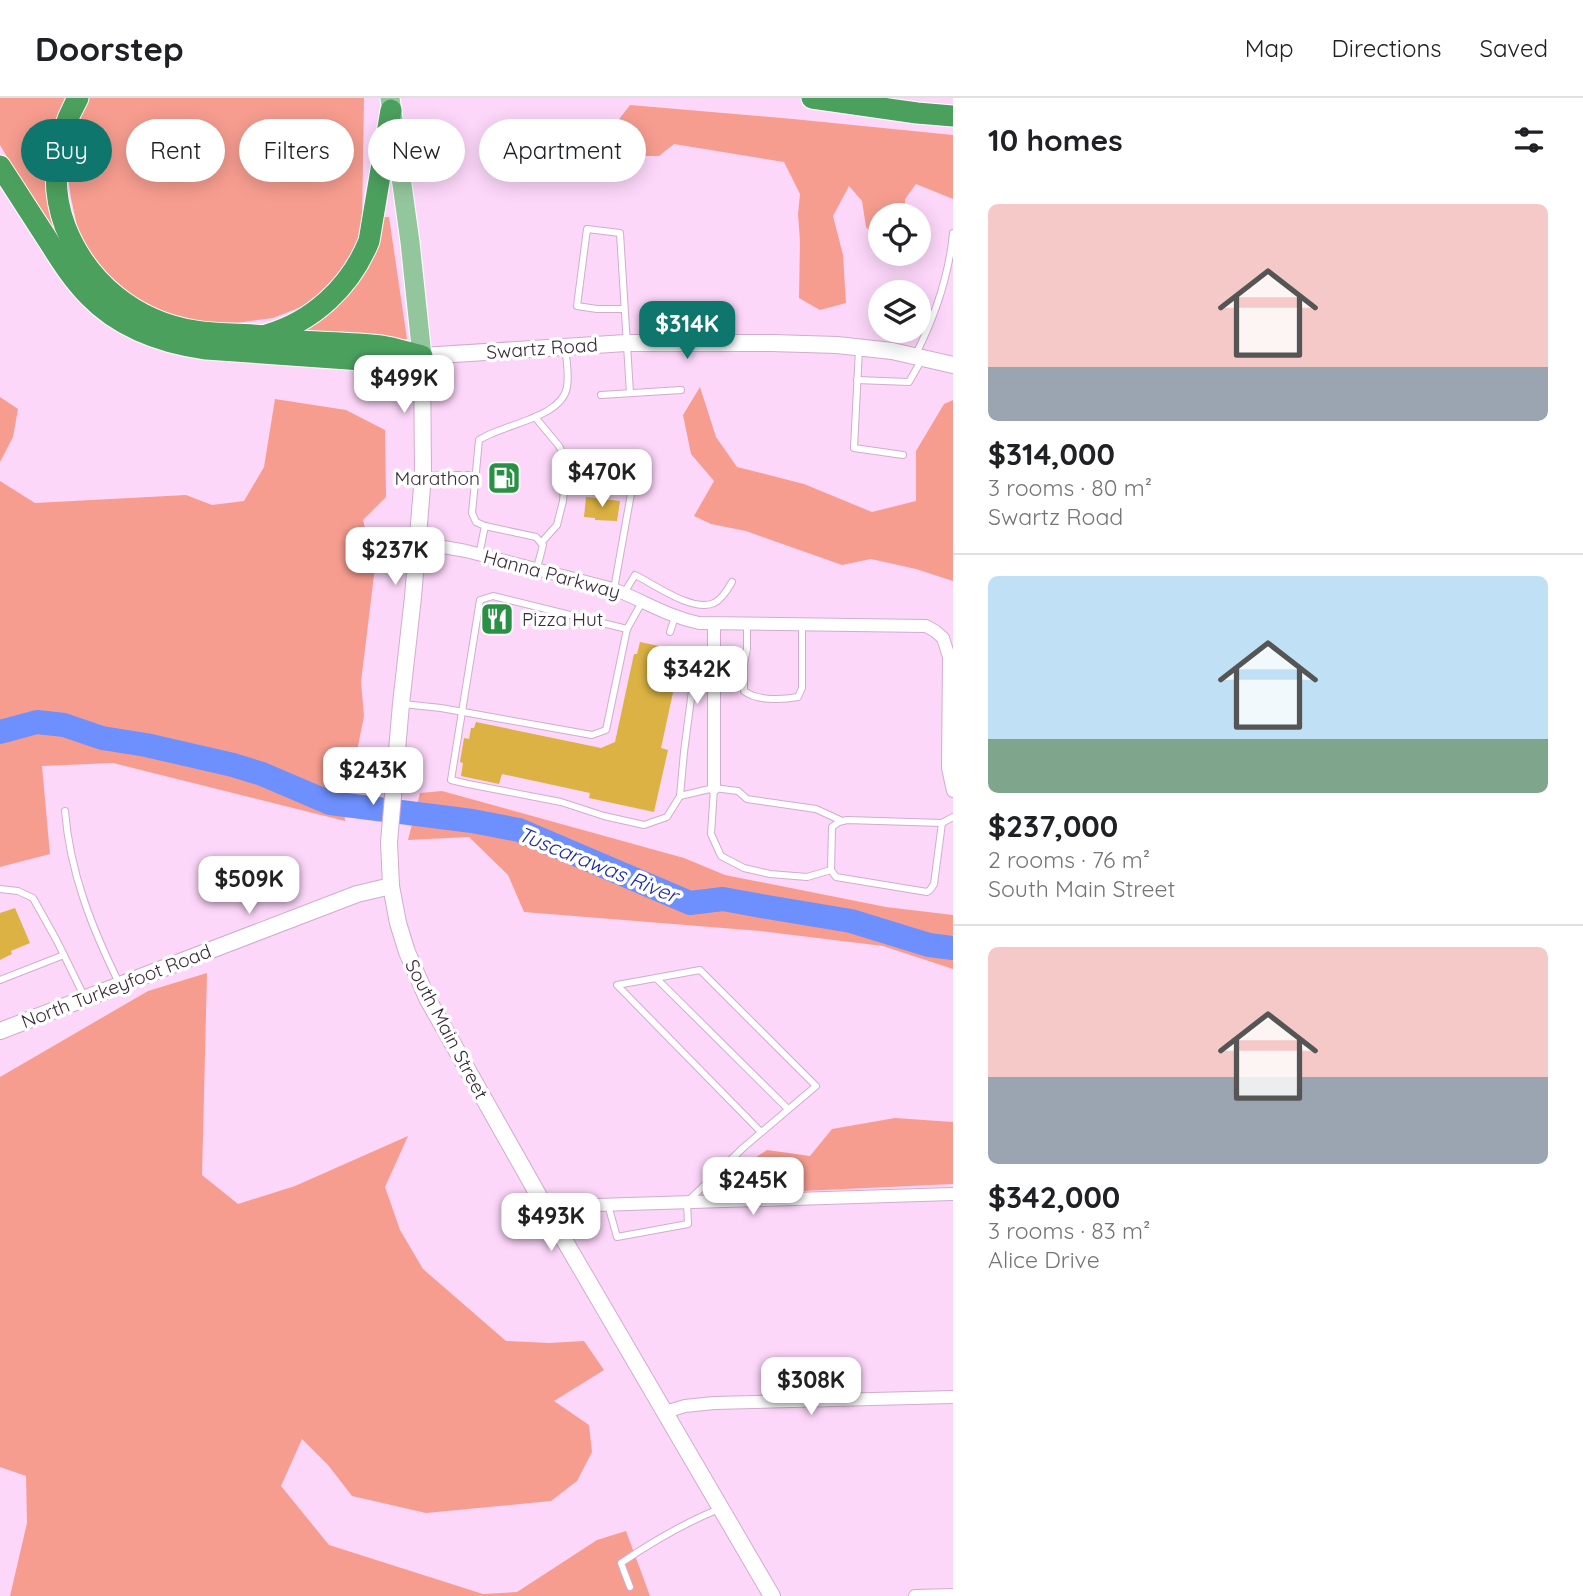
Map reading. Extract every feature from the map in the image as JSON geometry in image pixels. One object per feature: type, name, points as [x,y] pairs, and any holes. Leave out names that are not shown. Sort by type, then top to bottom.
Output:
[{"type":"highway","points":[[78,98],[62,138],[56,169],[58,201],[63,220],[82,261],[107,289],[136,311],[177,328],[198,332],[383,346],[422,356]]},
{"type":"highway","points":[[812,98],[953,116]]},
{"type":"highway","points":[[263,336],[277,332],[321,307],[339,291],[362,258],[369,241],[390,104]]},
{"type":"highway","points":[[0,166],[75,279],[90,297],[136,329],[157,338],[206,349],[362,360],[422,356]]},
{"type":"main road","name":"South Main Street","points":[[390,104],[410,242],[422,356],[423,475],[389,842],[391,886],[398,923],[427,998],[549,1214],[772,1596]]},
{"type":"main road","name":"Swartz Road","points":[[422,356],[626,343],[772,342],[892,351],[953,365]]},
{"type":"main road","name":"North Turkeyfoot Road","points":[[0,1031],[357,894],[391,886]]},
{"type":"street","name":"Hanna Parkway","points":[[416,542],[479,555],[619,591],[675,617],[709,623],[926,626],[943,638],[949,657],[948,768],[953,791]]},
{"type":"street","points":[[709,623],[714,656],[714,788]]},
{"type":"street","points":[[549,1214],[608,1205],[953,1194]]},
{"type":"street","points":[[665,1412],[685,1406],[714,1403],[953,1397]]},
{"type":"street","points":[[915,1596],[953,1595]]},
{"type":"lane","points":[[624,309],[577,306],[587,229],[621,233],[630,393]]},
{"type":"lane","points":[[858,380],[909,382],[940,296],[953,233]]},
{"type":"lane","points":[[536,569],[543,545],[536,537],[485,526],[476,522],[472,513],[480,440],[556,406],[567,391],[565,346]]},
{"type":"lane","points":[[859,348],[854,448],[903,456]]},
{"type":"lane","points":[[601,395],[681,390]]},
{"type":"lane","points":[[535,417],[559,446],[567,461],[564,500],[557,524],[541,543]]},
{"type":"lane","points":[[423,475],[476,475]]},
{"type":"lane","points":[[619,591],[632,488]]},
{"type":"lane","points":[[479,555],[485,526]]},
{"type":"lane","points":[[619,591],[635,575],[689,602],[704,606],[716,603],[732,582]]},
{"type":"lane","points":[[627,629],[493,596],[480,600],[451,780],[561,802],[644,825],[667,817],[680,796],[695,660],[714,656]]},
{"type":"lane","points":[[401,704],[592,735],[606,730],[627,629],[642,602]]},
{"type":"lane","points":[[704,606],[709,623]]},
{"type":"lane","points":[[670,632],[675,617]]},
{"type":"lane","points":[[747,623],[744,691],[751,697],[788,699],[798,697],[802,688],[802,624]]},
{"type":"lane","points":[[680,796],[714,788],[738,791],[747,799],[816,809],[842,821],[942,824],[953,817]]},
{"type":"lane","points":[[714,788],[711,834],[721,856],[744,868],[770,874],[807,877],[831,870]]},
{"type":"lane","points":[[65,811],[67,841],[75,874],[99,943],[120,985]]},
{"type":"lane","points":[[842,821],[832,827],[831,870],[836,877],[927,892],[934,884],[942,824]]},
{"type":"lane","points":[[0,890],[18,891],[33,898],[85,998]]},
{"type":"lane","points":[[0,980],[64,956]]},
{"type":"lane","points":[[608,1205],[617,1237],[688,1224],[687,1202],[761,1132],[816,1086],[700,970],[617,985],[761,1132]]},
{"type":"lane","points":[[656,978],[788,1109]]},
{"type":"lane","points":[[630,1587],[621,1563],[691,1520],[721,1508]]},
{"type":"shaded area","points":[[0,98],[67,98],[57,119],[21,119],[21,181],[0,145]]},
{"type":"shaded area","points":[[89,98],[364,98],[362,225],[350,265],[314,302],[273,318],[222,325],[178,319],[126,293],[89,256],[77,226],[69,182],[112,182],[112,119],[77,119]]},
{"type":"shaded area","points":[[630,105],[953,135],[953,199],[916,184],[905,203],[868,203],[868,229],[862,201],[849,186],[833,216],[843,255],[846,303],[820,310],[799,298],[800,194],[784,162],[674,144],[659,156],[646,156],[646,119],[619,119]]},
{"type":"shaded area","points":[[22,182],[45,182],[48,201],[60,233],[55,239]]},
{"type":"shaded area","points":[[383,217],[389,217],[407,339],[385,341],[298,330]]},
{"type":"shaded area","points":[[700,387],[716,437],[737,467],[804,484],[872,512],[916,501],[916,451],[944,404],[953,400],[953,581],[871,559],[842,565],[746,531],[711,524],[694,516],[714,481],[691,454],[683,415]]},
{"type":"shaded area","points":[[0,397],[18,409],[13,437],[0,462]]},
{"type":"shaded area","points":[[275,399],[346,410],[385,430],[386,497],[363,520],[375,567],[361,682],[364,716],[344,797],[345,821],[113,763],[42,766],[50,854],[0,867],[0,481],[35,503],[186,495],[212,505],[244,501],[264,467]]},
{"type":"shaded area","points":[[442,791],[684,858],[725,875],[886,907],[953,915],[953,969],[883,946],[760,931],[524,912],[508,875],[469,837],[408,840],[420,793]]},
{"type":"shaded area","points":[[207,973],[202,1175],[238,1204],[295,1186],[408,1136],[385,1187],[400,1230],[423,1269],[506,1341],[584,1341],[604,1370],[554,1401],[589,1425],[592,1452],[577,1481],[551,1501],[426,1513],[352,1496],[328,1465],[302,1439],[281,1486],[329,1545],[483,1594],[517,1592],[597,1540],[626,1531],[650,1596],[10,1596],[27,1523],[26,1476],[0,1467],[0,1077],[148,991]]},
{"type":"shaded area","points":[[895,1118],[953,1122],[953,1184],[781,1192],[735,1185],[747,1163],[767,1150],[810,1156],[832,1129]]},
{"type":"building","points":[[586,497],[620,501],[617,521],[584,517]]},
{"type":"building","points":[[640,642],[682,651],[661,748],[668,750],[654,812],[589,798],[590,793],[502,774],[499,784],[461,776],[464,738],[469,739],[471,728],[474,728],[476,722],[601,748],[615,742],[634,654],[637,654]]},
{"type":"building","points":[[15,908],[30,943],[11,951],[12,954],[0,960],[0,913]]},
{"type":"waterway","name":"Tuscarawas River","points":[[0,732],[37,722],[64,725],[102,738],[233,765],[262,774],[330,803],[472,821],[519,830],[690,903],[723,899],[851,921],[929,945],[953,948]]},
{"type":"place","name":"Marathon","points":[[504,478]]},
{"type":"place","name":"Pizza Hut","points":[[497,619]]}]
